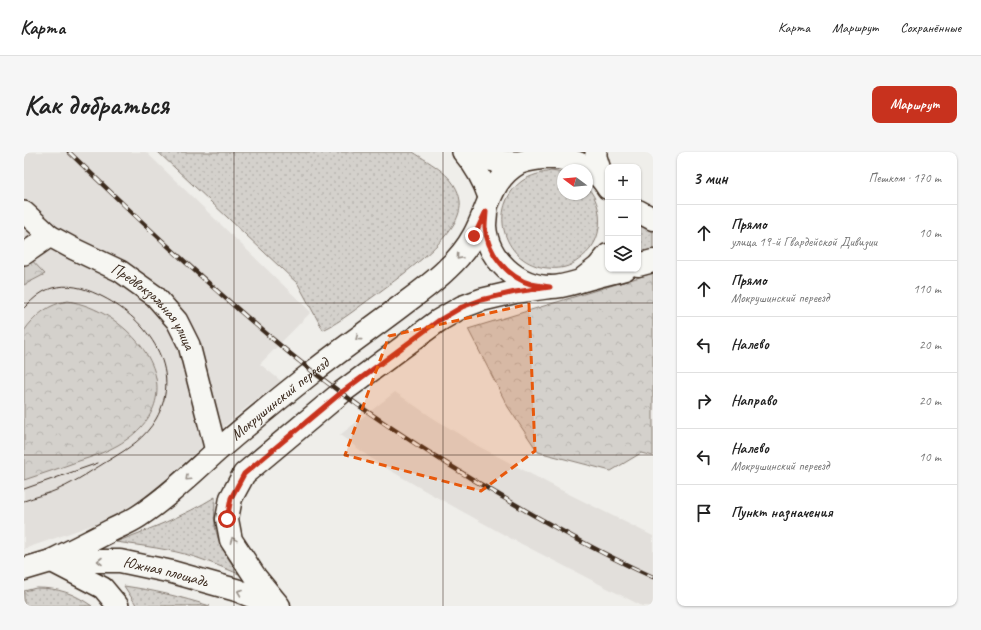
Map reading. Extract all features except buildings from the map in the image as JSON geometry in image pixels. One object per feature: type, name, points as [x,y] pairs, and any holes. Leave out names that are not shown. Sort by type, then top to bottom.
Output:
[{"type":"main road","points":[[520,162],[550,153],[564,156],[578,160],[592,168],[605,184]]},
{"type":"main road","name":"Мокрушинский переезд","points":[[51,561],[139,516],[176,488],[251,421],[445,271],[460,256],[474,236],[502,177],[520,162]]},
{"type":"main road","points":[[488,204],[485,227],[489,243],[497,259],[516,277],[530,284],[550,287]]},
{"type":"main road","points":[[641,213],[653,219]]},
{"type":"main road","points":[[576,282],[588,276],[605,259]]},
{"type":"main road","points":[[641,264],[653,261]]},
{"type":"main road","points":[[278,606],[256,578],[231,540],[227,519],[231,498],[244,474],[342,392],[438,321],[462,307],[481,300],[515,292],[563,286],[614,272]]},
{"type":"main road","name":"Южная площадь","points":[[24,569],[51,561],[120,561],[172,572],[236,590],[278,606]]},
{"type":"street","points":[[464,152],[480,159],[520,162]]},
{"type":"street","points":[[464,152],[484,181],[488,204]]},
{"type":"street","points":[[596,152],[596,157],[605,184]]},
{"type":"street","name":"Предвокзальная улица","points":[[24,212],[50,236],[120,271],[155,296],[177,321],[189,345],[216,451]]},
{"type":"street","points":[[24,254],[50,236]]},
{"type":"street","points":[[51,561],[103,588],[118,606]]},
{"type":"highlighted area","points":[[529,304],[535,451],[481,491],[345,455],[389,336]]},
{"type":"shaded area","points":[[24,152],[146,152],[311,312],[260,364],[281,381],[238,414],[148,495],[107,520],[24,549]]},
{"type":"shaded area","points":[[395,392],[478,446],[653,536],[653,606],[642,606],[510,538],[376,462],[340,435]]},
{"type":"green space","points":[[158,152],[413,152],[435,166],[454,184],[458,192],[460,209],[456,220],[448,232],[429,253],[355,310],[337,323],[323,330],[298,284]]},
{"type":"green space","points":[[551,171],[557,172],[557,200],[593,200],[593,195],[598,208],[600,221],[595,242],[582,257],[571,265],[565,267],[548,268],[533,265],[520,257],[511,246],[505,234],[503,220],[505,206],[511,192],[525,179],[540,173]]},
{"type":"green space","points":[[641,226],[653,232],[653,252],[641,255]]},
{"type":"green space","points":[[24,252],[45,274],[24,285]]},
{"type":"green space","points":[[653,273],[653,456],[641,453],[611,471],[538,452],[508,407],[468,329]]},
{"type":"green space","points":[[68,301],[79,303],[99,311],[109,317],[126,330],[141,346],[150,361],[155,375],[157,388],[155,402],[151,414],[143,425],[132,436],[118,445],[94,456],[24,480],[24,331],[43,311],[61,302]]},
{"type":"green space","points":[[215,497],[216,533],[224,551],[239,574],[186,554],[116,542],[179,516]]},
{"type":"green space","points":[[124,586],[167,594],[210,606],[137,606]]},
{"type":"green space","points":[[36,588],[66,592],[92,606],[24,606],[24,591]]},
{"type":"tram line","points":[[24,308],[35,297],[43,292],[52,288],[63,286],[81,288],[103,297],[134,319],[147,333],[157,348],[163,365],[166,382],[164,401],[152,426],[142,437],[118,455],[72,482],[55,491],[24,501]]},
{"type":"tram line","points":[[24,489],[98,463]]},
{"type":"railway","points":[[69,152],[235,307],[293,356],[345,396],[399,433],[483,485],[581,541],[653,577]]},
{"type":"route","points":[[227,519],[231,498],[244,474],[342,392],[438,321],[462,307],[481,300],[515,292],[550,287],[530,284],[516,277],[497,259],[489,243],[485,227],[486,211],[474,236]]}]
